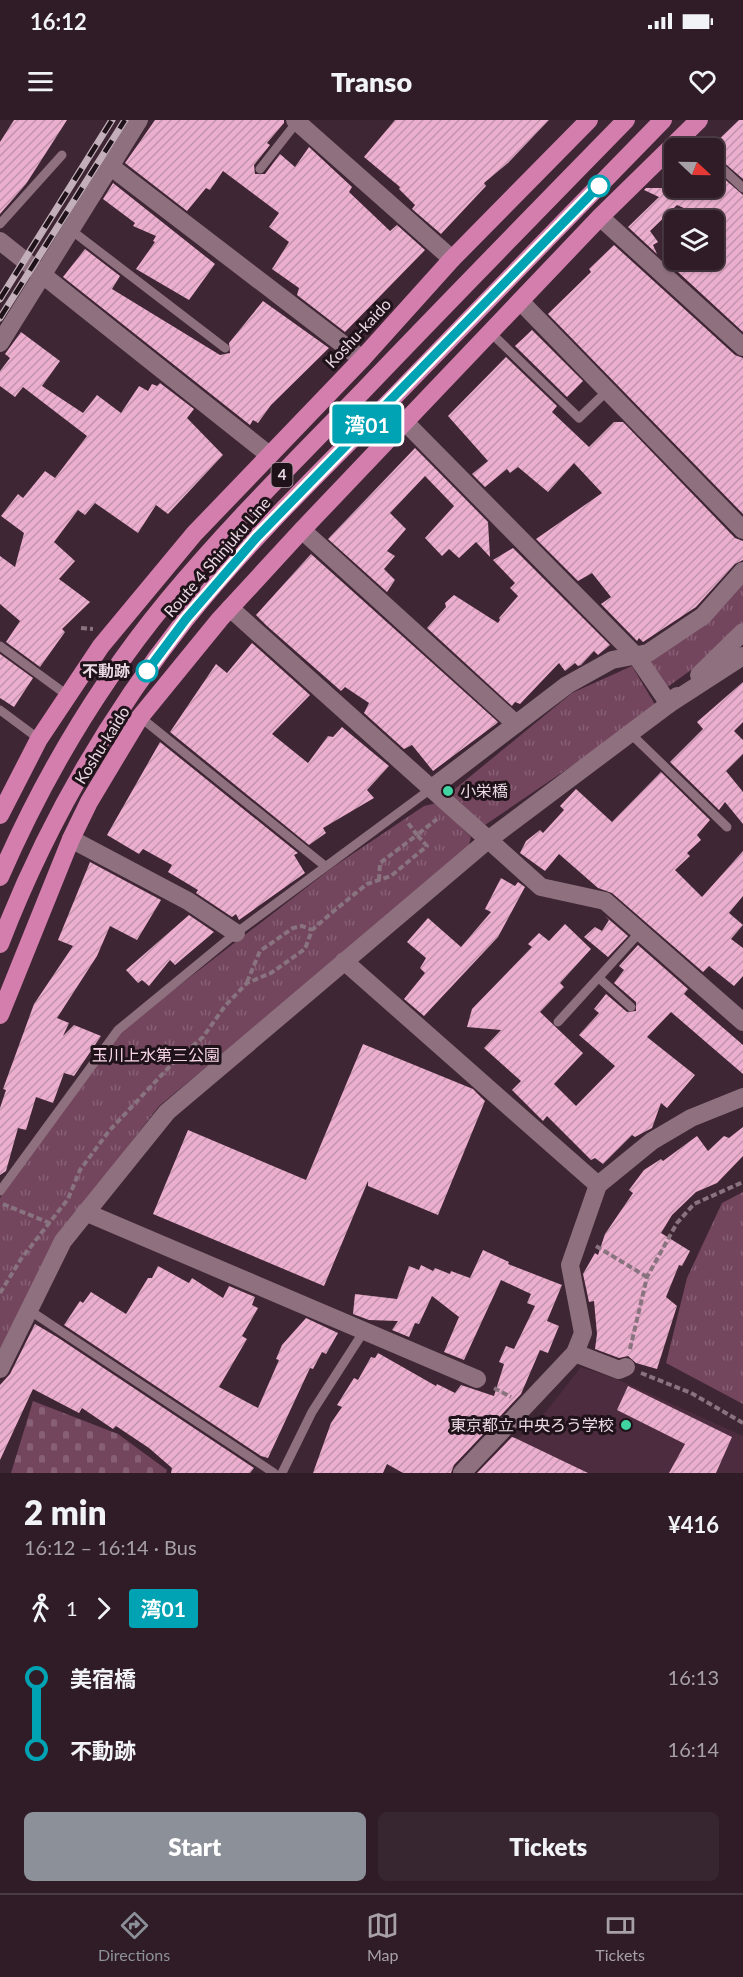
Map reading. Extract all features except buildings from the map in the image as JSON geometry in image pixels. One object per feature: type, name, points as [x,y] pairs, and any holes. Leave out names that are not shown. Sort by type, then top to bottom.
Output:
[{"type":"highway","name":"Koshu-kaido","points":[[0,815],[39,739],[67,695],[108,637],[194,534],[268,454],[362,359],[452,259],[589,120]]},
{"type":"highway","name":"Route 4 Shinjuku Line","points":[[0,877],[22,826],[65,746],[111,675],[166,602],[243,515],[626,120]]},
{"type":"highway","name":"Route 4 Shinjuku Line","points":[[0,944],[46,839],[87,761],[134,689],[186,619],[257,537],[663,120]]},
{"type":"highway","name":"Koshu-kaido","points":[[0,1015],[71,839],[89,802],[140,717],[230,608],[404,420],[600,217],[699,120]]},
{"type":"street","points":[[0,343],[139,120]]},
{"type":"street","points":[[296,121],[452,259]]},
{"type":"street","points":[[110,166],[362,359]]},
{"type":"street","points":[[600,217],[743,346]]},
{"type":"street","points":[[0,241],[268,454]]},
{"type":"street","points":[[520,301],[606,392],[743,530]]},
{"type":"street","points":[[404,420],[637,657],[669,704]]},
{"type":"street","points":[[302,530],[516,724]]},
{"type":"street","points":[[432,788],[567,685],[612,660],[637,657],[648,653],[703,616],[743,571]]},
{"type":"street","points":[[230,608],[541,887],[605,902],[743,1022]]},
{"type":"street","points":[[0,1369],[63,1241],[167,1112],[488,840],[632,735],[669,704],[743,632]]},
{"type":"street","points":[[669,704],[743,656]]},
{"type":"street","points":[[71,839],[188,901],[236,933]]},
{"type":"street","points":[[344,961],[598,1185]]},
{"type":"street","points":[[462,1473],[575,1353],[583,1333],[570,1265],[598,1185],[652,1141],[691,1118],[743,1097]]},
{"type":"street","points":[[85,1212],[477,1379]]},
{"type":"street","points":[[575,1353],[619,1370],[626,1367]]},
{"type":"lane","points":[[260,169],[296,121]]},
{"type":"lane","points":[[685,134],[690,138]]},
{"type":"lane","points":[[0,224],[62,155]]},
{"type":"lane","points":[[724,170],[743,188]]},
{"type":"lane","points":[[71,230],[225,348]]},
{"type":"lane","points":[[490,332],[579,418],[606,392]]},
{"type":"lane","points":[[0,646],[67,695]]},
{"type":"lane","points":[[0,710],[39,739]]},
{"type":"lane","points":[[140,717],[325,866]]},
{"type":"lane","points":[[632,735],[727,827]]},
{"type":"lane","points":[[0,1191],[118,1030],[236,933],[432,788]]},
{"type":"lane","points":[[558,1022],[640,933]]},
{"type":"lane","points":[[599,978],[631,1007]]},
{"type":"lane","points":[[29,1310],[274,1473]]},
{"type":"lane","points":[[282,1473],[312,1412],[364,1331]]},
{"type":"path","points":[[81,628],[94,629]]},
{"type":"path","points":[[380,880],[380,863],[434,820]]},
{"type":"path","points":[[247,983],[271,973],[305,949],[312,930],[367,884],[391,876],[427,846],[411,828]]},
{"type":"path","points":[[0,1293],[21,1259],[68,1199],[80,1170],[109,1131],[171,1065],[203,1037],[225,1006],[247,983],[260,951],[293,928],[302,926],[312,930]]},
{"type":"path","points":[[743,1182],[694,1204],[677,1223],[647,1277],[626,1367],[691,1393],[743,1424]]},
{"type":"path","points":[[0,1203],[56,1226]]},
{"type":"path","points":[[579,1235],[647,1277]]},
{"type":"path","points":[[477,1379],[527,1405]]},
{"type":"shaded area","name":"東京都立 中央ろう学校","points":[[581,1367],[619,1380],[743,1436],[743,1473],[482,1473],[544,1414]]},
{"type":"green space","points":[[743,582],[743,627],[719,650],[666,688],[648,661]]},
{"type":"green space","points":[[632,666],[657,708],[485,825],[450,793],[572,693]]},
{"type":"green space","name":"玉川上水第三公園","points":[[437,803],[471,837],[467,853],[159,1106],[58,1237],[0,1355],[0,1198],[108,1047],[128,1025],[333,867],[424,806]]},
{"type":"green space","points":[[743,1192],[743,1404],[666,1363],[687,1278],[722,1203]]},
{"type":"green space","points":[[33,1401],[118,1434],[167,1470],[166,1473],[11,1473]]},
{"type":"railway","points":[[0,299],[112,120]]},
{"type":"railway","points":[[0,318],[125,120]]},
{"type":"bus line","name":"湾01","points":[[147,671],[186,619],[257,537],[599,186]]},
{"type":"place","name":"不動跡","points":[[147,671]]},
{"type":"place","name":"小栄橋","points":[[448,791]]},
{"type":"place","name":"東京都立 中央ろう学校","points":[[626,1425]]}]
